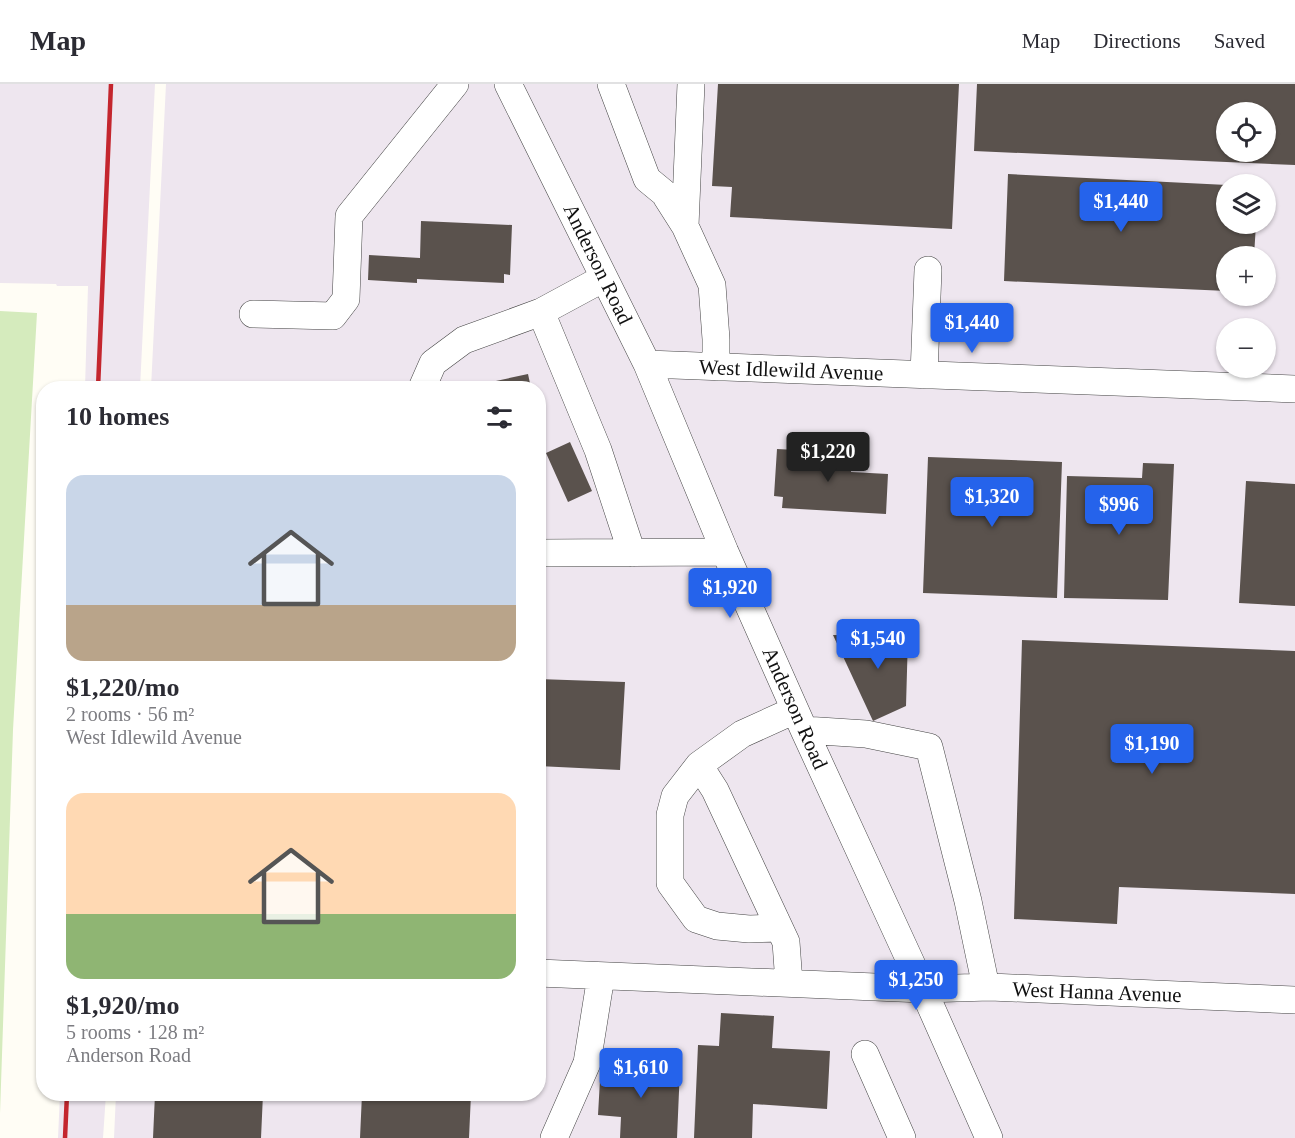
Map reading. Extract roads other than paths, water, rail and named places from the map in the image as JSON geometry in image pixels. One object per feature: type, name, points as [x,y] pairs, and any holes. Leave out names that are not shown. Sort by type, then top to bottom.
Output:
[{"type":"street","points":[[253,314],[333,316],[346,299],[349,216],[455,84]]},
{"type":"street","name":"Anderson Road","points":[[508,84],[647,364],[725,552],[989,1138]]},
{"type":"street","points":[[611,84],[647,179],[664,193],[685,226],[712,285],[716,367]]},
{"type":"street","points":[[685,226],[691,84]]},
{"type":"street","points":[[924,375],[928,270]]},
{"type":"street","points":[[425,381],[432,363],[464,340],[541,312],[604,278]]},
{"type":"street","points":[[541,312],[598,450],[632,553]]},
{"type":"street","name":"West Idlewild Avenue","points":[[647,364],[1295,389]]},
{"type":"street","points":[[546,553],[725,552]]},
{"type":"street","points":[[779,928],[749,929],[717,926],[696,919],[670,884],[670,816],[675,796],[699,765],[742,734],[800,720],[929,747],[968,901],[986,987]]},
{"type":"street","points":[[699,765],[715,790],[786,942],[789,983]]},
{"type":"street","name":"West Hanna Avenue","points":[[546,973],[923,989],[986,987],[1295,1000]]},
{"type":"street","points":[[554,1138],[587,1063],[600,975]]},
{"type":"street","points":[[866,1054],[902,1138]]},
{"type":"railway","points":[[98,381],[111,84]]},
{"type":"railway","points":[[65,1138],[67,1101]]}]
